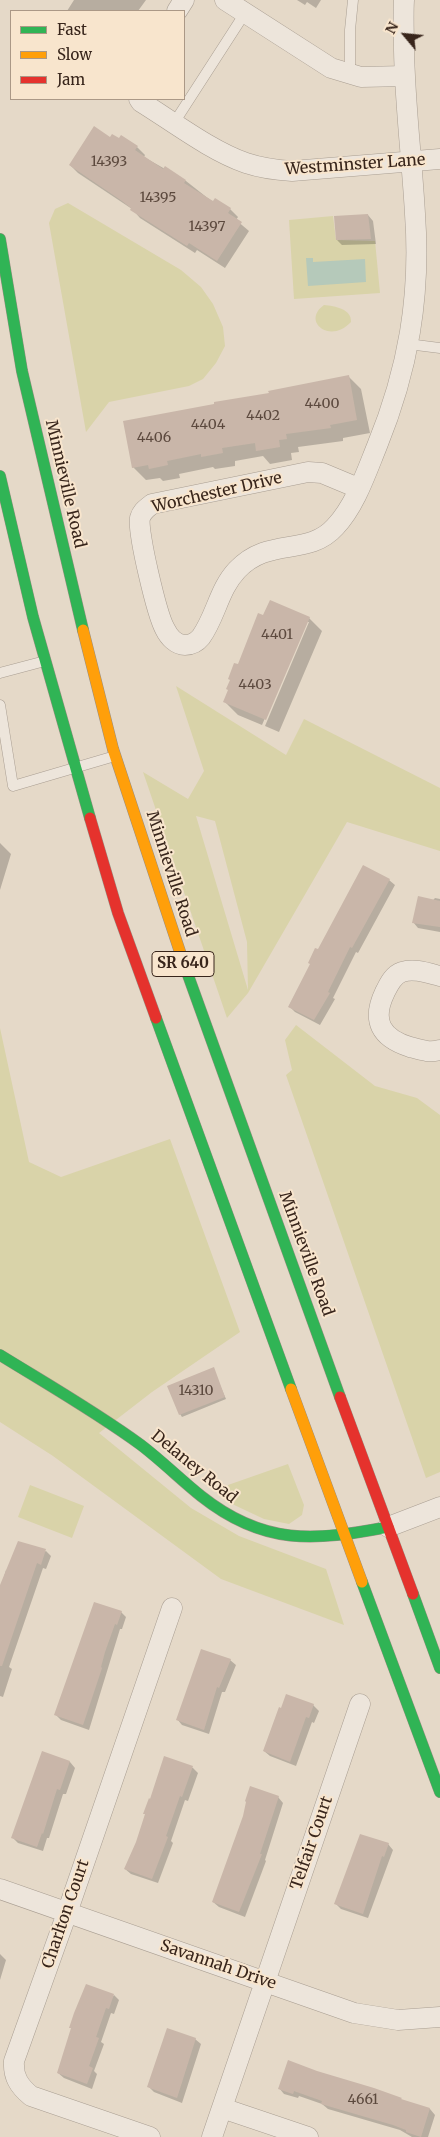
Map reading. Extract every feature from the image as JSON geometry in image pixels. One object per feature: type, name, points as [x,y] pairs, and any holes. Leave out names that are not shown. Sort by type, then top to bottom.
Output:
[{"type":"main road","name":"Minnieville Road","points":[[0,239],[22,371],[72,588],[116,756],[162,902],[212,1046],[440,1668]]},
{"type":"main road","name":"SR 640","points":[[0,476],[45,661],[118,913],[440,1792]]},
{"type":"main road","name":"Delaney Road","points":[[0,1355],[109,1422],[144,1446],[212,1505],[244,1524],[270,1534],[294,1538],[346,1536],[388,1527]]},
{"type":"street","points":[[225,0],[331,68],[350,75],[376,78],[405,76]]},
{"type":"street","name":"Worchester Drive","points":[[358,488],[322,473],[308,472],[152,504],[144,510],[139,525],[156,605],[164,629],[170,638],[180,644],[187,645],[200,640],[230,577],[242,564],[257,554],[271,549],[308,544],[319,540],[334,529],[345,515],[358,488],[395,400],[408,344],[415,288],[416,243],[405,76],[404,0]]},
{"type":"street","name":"Westminster Lane","points":[[141,100],[174,123],[222,152],[244,162],[268,169],[292,171],[440,159]]},
{"type":"street","points":[[440,976],[413,970],[398,974],[389,983],[379,1004],[378,1012],[381,1026],[390,1039],[425,1052],[440,1050]]},
{"type":"street","points":[[388,1527],[440,1507]]},
{"type":"street","name":"Charlton Court","points":[[150,2137],[31,2096],[20,2087],[16,2079],[14,2061],[68,1912],[172,1608]]},
{"type":"street","name":"Telfair Court","points":[[265,1982],[360,1704]]},
{"type":"street","name":"Savannah Drive","points":[[0,1889],[354,2013],[398,2020],[440,2017]]},
{"type":"street","points":[[212,2137],[265,1982]]},
{"type":"street","points":[[222,2108],[308,2137]]},
{"type":"lane","points":[[350,75],[350,30],[353,0]]},
{"type":"lane","points":[[174,123],[245,12]]},
{"type":"lane","points":[[408,344],[440,348]]},
{"type":"lane","points":[[0,673],[45,661]]},
{"type":"lane","points":[[0,705],[13,786],[116,756]]},
{"type":"shaded area","points":[[68,203],[181,270],[201,287],[213,304],[223,327],[225,346],[216,363],[203,379],[189,386],[109,402],[86,432],[49,223],[55,209]]},
{"type":"shaded area","points":[[333,216],[336,240],[375,241],[380,293],[294,299],[289,220]]},
{"type":"shaded area","points":[[306,258],[313,258],[313,262],[365,259],[366,282],[308,286]]},
{"type":"shaded area","points":[[324,305],[338,307],[346,311],[351,318],[351,322],[343,329],[335,331],[327,331],[321,328],[316,318],[318,311]]},
{"type":"shaded area","points":[[176,686],[286,755],[304,719],[440,788],[440,851],[347,822],[248,993],[227,1018],[143,772],[188,799],[204,771]],"holes":[[[196,816],[215,821],[247,942],[248,990]]]},
{"type":"shaded area","points":[[296,1025],[375,1086],[417,1098],[440,1115],[440,1472],[426,1478],[286,1075],[292,1070],[285,1040]]},
{"type":"shaded area","points":[[0,1028],[29,1162],[61,1177],[170,1139],[240,1332],[152,1392],[99,1433],[191,1508],[239,1536],[326,1569],[344,1625],[221,1579],[53,1456],[0,1422]]},
{"type":"shaded area","points":[[288,1464],[304,1505],[302,1515],[289,1524],[264,1519],[230,1503],[228,1485]]},
{"type":"shaded area","points":[[30,1485],[84,1506],[72,1538],[18,1517]]},
{"type":"building","points":[[94,126],[110,137],[112,134],[119,138],[121,135],[138,146],[135,150],[163,169],[165,166],[186,180],[184,183],[213,201],[215,198],[231,208],[228,213],[242,222],[217,261],[189,243],[187,246],[130,210],[131,208],[122,201],[69,165]]},
{"type":"building","points":[[368,214],[371,239],[336,240],[334,216]]},
{"type":"building","points":[[349,375],[357,420],[330,425],[331,428],[286,434],[287,439],[279,440],[280,447],[256,451],[255,443],[222,448],[223,453],[201,457],[201,454],[167,461],[168,465],[149,469],[148,465],[132,468],[123,421],[214,404],[214,402],[269,393],[268,391]]},
{"type":"building","points":[[270,600],[310,617],[266,720],[223,702],[228,690],[226,689],[230,680],[228,679],[234,663],[238,664],[258,613],[263,615]]},
{"type":"building","points":[[363,865],[390,879],[352,948],[350,947],[328,992],[330,993],[314,1020],[288,1007],[310,964],[308,963],[315,948],[318,949]]},
{"type":"building","points":[[418,896],[440,901],[440,927],[412,923]]},
{"type":"building","points":[[214,1367],[225,1397],[179,1415],[167,1386]]},
{"type":"building","points":[[18,1541],[46,1549],[41,1565],[37,1563],[2,1666],[0,1666],[0,1585]]},
{"type":"building","points":[[94,1602],[122,1611],[105,1652],[102,1668],[83,1725],[54,1715]]},
{"type":"building","points":[[201,1649],[231,1659],[219,1688],[217,1687],[204,1730],[176,1720]]},
{"type":"building","points":[[286,1694],[314,1704],[309,1718],[306,1717],[290,1762],[263,1751],[279,1707],[281,1708]]},
{"type":"building","points":[[42,1751],[70,1761],[60,1790],[57,1789],[37,1847],[11,1838]]},
{"type":"building","points":[[164,1756],[193,1766],[182,1797],[180,1796],[166,1836],[168,1837],[152,1879],[124,1869],[136,1842],[145,1814],[143,1814]]},
{"type":"building","points":[[250,1786],[279,1796],[260,1854],[262,1854],[239,1912],[212,1902],[243,1816]]},
{"type":"building","points":[[360,1834],[389,1843],[384,1857],[382,1856],[363,1914],[334,1904]]},
{"type":"building","points":[[86,1984],[114,1994],[109,2009],[106,2008],[96,2037],[99,2038],[89,2066],[93,2068],[87,2084],[57,2073],[71,2028],[69,2028]]},
{"type":"building","points":[[167,2028],[196,2038],[177,2098],[147,2087]]},
{"type":"building","points":[[288,2060],[430,2108],[421,2137],[393,2125],[321,2104],[322,2101],[294,2091],[293,2094],[278,2089]]},
{"type":"traffic: fast","points":[[0,239],[22,371],[83,630]]},
{"type":"traffic: fast","points":[[0,476],[33,617],[90,818]]},
{"type":"traffic: fast","points":[[184,964],[340,1397]]},
{"type":"traffic: fast","points":[[156,1018],[291,1389]]},
{"type":"traffic: fast","points":[[0,1355],[124,1433],[149,1451],[201,1496],[246,1524],[268,1531],[313,1537],[388,1527]]},
{"type":"traffic: fast","points":[[362,1582],[440,1792]]},
{"type":"traffic: fast","points":[[413,1594],[440,1668]]},
{"type":"traffic: slow","points":[[83,630],[113,749],[184,964]]},
{"type":"traffic: slow","points":[[291,1389],[362,1582]]},
{"type":"traffic: jam","points":[[90,818],[118,913],[156,1018]]},
{"type":"traffic: jam","points":[[340,1397],[413,1594]]}]
